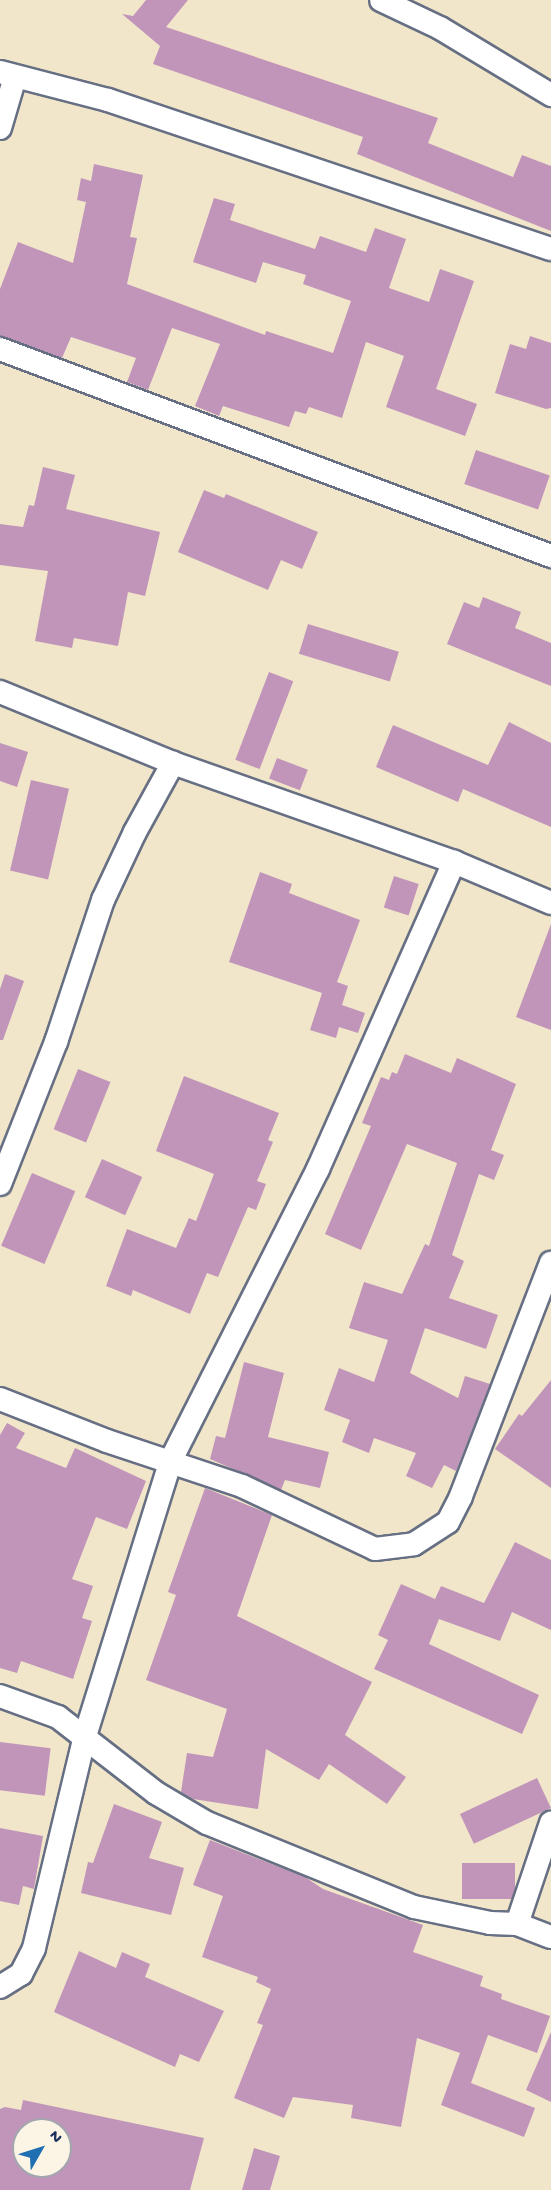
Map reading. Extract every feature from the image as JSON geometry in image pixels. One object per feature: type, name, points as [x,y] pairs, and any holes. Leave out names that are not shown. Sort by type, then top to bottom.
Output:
[{"type":"street","points":[[381,0],[440,28],[551,94]]},
{"type":"street","points":[[0,128],[8,75],[108,100],[551,249]]},
{"type":"street","points":[[0,349],[551,556]]},
{"type":"street","points":[[0,692],[173,763],[454,862],[551,903]]},
{"type":"street","points":[[0,1184],[56,1042],[103,900],[135,832],[173,763]]},
{"type":"street","points":[[0,1987],[21,1974],[34,1948],[85,1736],[171,1460],[318,1169],[454,862]]},
{"type":"street","points":[[0,1399],[107,1441],[171,1460],[242,1486],[375,1550],[414,1544],[448,1522],[461,1496],[551,1263]]},
{"type":"street","points":[[0,1696],[58,1717],[156,1792],[207,1823],[414,1907],[490,1923],[517,1924],[551,1937]]},
{"type":"street","points":[[517,1924],[551,1823]]},
{"type":"building","points":[[146,0],[188,0],[166,27],[438,118],[428,143],[513,177],[522,155],[551,166],[551,231],[357,154],[363,137],[153,64],[160,46],[122,14],[133,16]]},
{"type":"building","points":[[94,164],[143,175],[130,237],[137,238],[127,284],[265,335],[266,331],[333,353],[351,301],[303,284],[306,275],[263,262],[256,283],[193,262],[214,198],[235,204],[230,220],[315,249],[320,236],[366,252],[375,228],[406,239],[389,288],[429,302],[440,269],[474,281],[436,389],[477,404],[465,436],[386,407],[404,356],[366,342],[342,418],[309,407],[306,414],[295,411],[289,427],[223,406],[219,416],[195,406],[220,344],[172,328],[148,390],[127,382],[136,358],[71,337],[62,358],[0,336],[0,289],[18,242],[73,263],[86,202],[77,200],[81,178],[91,181]]},
{"type":"building","points":[[530,336],[551,343],[551,408],[546,409],[495,393],[510,344],[526,349]]},
{"type":"building","points":[[476,450],[550,475],[538,509],[464,484]]},
{"type":"building","points":[[43,467],[75,475],[66,509],[160,532],[145,596],[128,592],[118,646],[74,638],[72,648],[35,641],[48,571],[0,565],[0,524],[23,527],[29,505],[34,506]]},
{"type":"building","points":[[204,490],[224,498],[226,494],[318,532],[302,569],[281,560],[268,590],[178,552]]},
{"type":"building","points":[[483,597],[521,612],[515,628],[551,643],[551,686],[447,644],[464,602],[479,608]]},
{"type":"building","points":[[308,624],[399,652],[390,681],[299,654]]},
{"type":"building","points":[[269,672],[293,681],[260,769],[235,760]]},
{"type":"building","points":[[509,722],[551,743],[551,827],[463,789],[458,802],[376,767],[393,725],[488,765]]},
{"type":"building","points":[[0,743],[28,752],[17,787],[0,781]]},
{"type":"building","points":[[277,758],[308,770],[300,790],[269,779]]},
{"type":"building","points":[[31,780],[69,789],[48,879],[10,871]]},
{"type":"building","points":[[260,872],[292,884],[289,893],[360,920],[337,982],[348,986],[342,1005],[365,1013],[358,1033],[339,1027],[336,1038],[310,1030],[322,993],[229,962]]},
{"type":"building","points":[[394,876],[419,884],[409,915],[384,907]]},
{"type":"building","points":[[551,924],[551,1030],[516,1017]]},
{"type":"building","points":[[5,974],[24,981],[3,1040],[0,1040],[0,989]]},
{"type":"building","points":[[405,1054],[451,1073],[457,1058],[516,1084],[491,1150],[504,1155],[494,1180],[479,1174],[452,1255],[464,1261],[449,1298],[498,1315],[486,1349],[425,1328],[410,1373],[458,1398],[465,1376],[490,1384],[456,1471],[444,1465],[432,1488],[406,1476],[416,1453],[374,1438],[369,1453],[342,1442],[350,1420],[324,1410],[339,1368],[374,1382],[388,1340],[349,1328],[364,1282],[402,1294],[425,1244],[429,1246],[457,1163],[407,1144],[361,1250],[325,1234],[371,1126],[362,1123],[381,1077],[389,1080],[392,1072],[397,1074]]},
{"type":"building","points":[[78,1069],[110,1082],[86,1142],[54,1129]]},
{"type":"building","points":[[184,1076],[279,1113],[268,1140],[273,1142],[257,1181],[266,1184],[256,1210],[248,1207],[218,1277],[207,1273],[190,1314],[133,1290],[131,1296],[106,1286],[127,1229],[176,1248],[189,1218],[196,1221],[214,1174],[156,1151]]},
{"type":"building","points":[[102,1159],[142,1177],[125,1215],[85,1197]]},
{"type":"building","points":[[32,1173],[75,1191],[44,1264],[1,1246]]},
{"type":"building","points":[[244,1362],[284,1373],[268,1437],[329,1452],[320,1488],[285,1480],[281,1490],[210,1459],[216,1436],[225,1438]]},
{"type":"building","points":[[551,1380],[551,1488],[495,1449],[519,1414],[522,1416]]},
{"type":"building","points":[[7,1423],[25,1433],[16,1448],[66,1468],[75,1448],[146,1481],[127,1529],[96,1517],[72,1579],[93,1586],[82,1618],[92,1621],[73,1679],[21,1661],[17,1673],[0,1668],[0,1435]]},
{"type":"building","points":[[205,1488],[272,1515],[237,1616],[372,1682],[345,1735],[406,1777],[387,1804],[329,1764],[319,1780],[266,1749],[258,1809],[193,1799],[181,1792],[187,1753],[213,1757],[227,1709],[146,1680],[176,1595],[168,1592]]},
{"type":"building","points":[[515,1542],[551,1560],[551,1630],[512,1612],[500,1641],[439,1619],[429,1644],[539,1695],[522,1734],[374,1669],[388,1640],[378,1635],[401,1584],[435,1599],[441,1586],[484,1603]]},
{"type":"building","points":[[0,1742],[51,1748],[45,1796],[0,1790]]},
{"type":"building","points":[[537,1778],[551,1808],[474,1844],[460,1814]]},
{"type":"building","points":[[114,1804],[162,1822],[149,1858],[184,1868],[171,1915],[81,1893],[88,1862],[93,1863]]},
{"type":"building","points":[[0,1828],[43,1836],[34,1889],[23,1886],[19,1905],[0,1901]]},
{"type":"building","points":[[210,1840],[305,1877],[323,1889],[423,1925],[413,1952],[483,1976],[480,1986],[502,1994],[501,1999],[550,2016],[537,2053],[488,2035],[471,2083],[535,2108],[524,2137],[441,2105],[460,2053],[417,2038],[401,2127],[351,2118],[353,2105],[293,2097],[284,2118],[234,2098],[263,2025],[257,2023],[271,1989],[256,1982],[258,1977],[202,1957],[223,1896],[193,1885]]},
{"type":"building","points":[[462,1863],[515,1863],[515,1899],[462,1899]]},
{"type":"building","points":[[79,1951],[116,1968],[122,1952],[150,1964],[145,1977],[224,2011],[199,2062],[180,2054],[175,2067],[54,2012]]},
{"type":"building","points":[[551,2032],[551,2102],[526,2090]]},
{"type":"building","points":[[23,2100],[204,2138],[190,2190],[0,2190],[0,2109],[5,2107],[21,2110]]},
{"type":"building","points":[[254,2148],[280,2156],[270,2190],[242,2190]]}]
